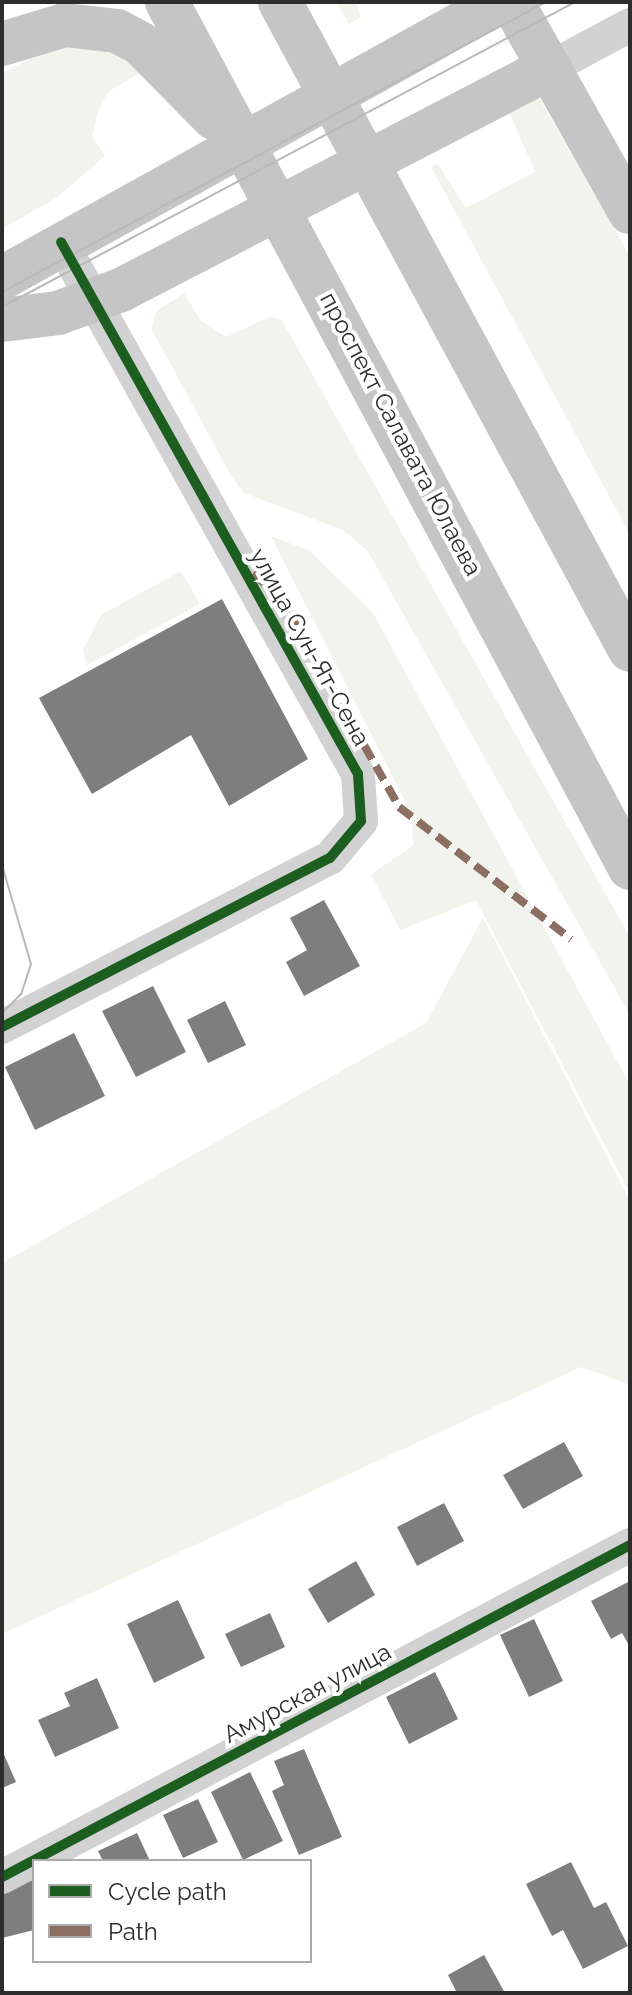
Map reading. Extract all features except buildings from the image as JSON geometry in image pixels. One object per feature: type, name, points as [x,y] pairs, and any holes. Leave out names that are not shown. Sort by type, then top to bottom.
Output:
[{"type":"main road","points":[[2,37],[36,2]]},
{"type":"main road","name":"проспект Салавата Юлаева","points":[[167,2],[261,168],[630,868]]},
{"type":"main road","points":[[280,2],[630,650]]},
{"type":"main road","points":[[2,278],[125,206],[500,2]]},
{"type":"main road","points":[[512,2],[630,212]]},
{"type":"main road","points":[[2,44],[65,25],[117,31],[164,65],[261,168]]},
{"type":"main road","points":[[2,320],[92,302],[550,68]]},
{"type":"street","points":[[550,68],[630,25]]},
{"type":"street","name":"улица Сун-Ят-Сена","points":[[2,1027],[330,858],[361,821],[358,774],[61,242]]},
{"type":"street","name":"Амурская улица","points":[[36,1859],[630,1545]]},
{"type":"street","name":"Амурская улица","points":[[2,1877],[32,1861]]},
{"type":"shaded area","points":[[337,2],[355,2],[361,17],[349,24]]},
{"type":"shaded area","points":[[93,40],[143,71],[108,92],[98,113],[92,136],[105,156],[56,198],[2,229],[2,73],[65,41]]},
{"type":"shaded area","points":[[539,98],[630,256],[630,535],[431,167],[438,164],[466,208],[535,172],[510,114]]},
{"type":"shaded area","points":[[184,293],[201,321],[226,337],[269,317],[281,319],[630,937],[630,1015],[367,550],[343,530],[244,493],[230,474],[151,328],[157,311]]},
{"type":"shaded area","points":[[271,536],[310,551],[373,613],[630,1085],[630,1193],[476,900],[400,930],[371,874],[413,846],[412,815]]},
{"type":"shaded area","points":[[181,571],[200,604],[87,665],[83,650],[101,615]]},
{"type":"shaded area","points":[[483,918],[630,1201],[630,1385],[581,1367],[2,1634],[2,1263],[426,1023]]},
{"type":"tram line","points":[[2,292],[546,2]]},
{"type":"tram line","points":[[2,307],[575,2]]},
{"type":"tram line","points":[[2,865],[31,964],[21,994],[2,1013]]},
{"type":"tram line","points":[[2,917],[2,985]]},
{"type":"marked path","points":[[253,573],[281,599],[399,807],[571,939]]},
{"type":"cycle path","points":[[2,1027],[330,858],[361,821],[358,774],[61,242]]},
{"type":"cycle path","points":[[36,1859],[630,1545]]},
{"type":"cycle path","points":[[2,1877],[32,1861]]}]
